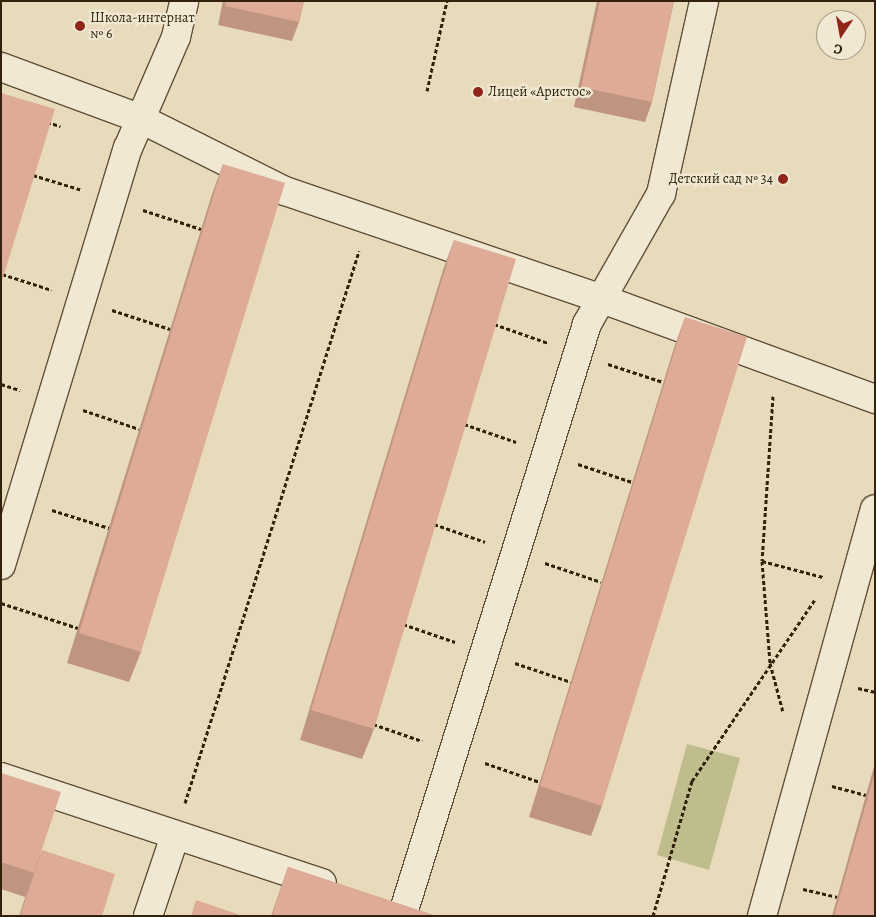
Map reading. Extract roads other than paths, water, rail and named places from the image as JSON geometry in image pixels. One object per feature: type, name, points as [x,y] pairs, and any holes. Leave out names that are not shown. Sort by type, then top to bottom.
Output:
[{"type":"lane","points":[[1,565],[139,118],[176,37],[184,1]]},
{"type":"lane","points":[[376,901],[413,913],[587,324],[661,194],[704,1]]},
{"type":"lane","points":[[1,67],[139,118],[285,191],[602,298],[875,399]]},
{"type":"lane","points":[[762,916],[875,509]]},
{"type":"lane","points":[[1,778],[348,892]]},
{"type":"lane","points":[[148,916],[175,836]]},
{"type":"place","name":"Школа-интернат № 6","points":[[80,26]]},
{"type":"place","name":"Лицей «Аристос»","points":[[478,92]]},
{"type":"place","name":"Детский сад № 34","points":[[783,179]]}]
